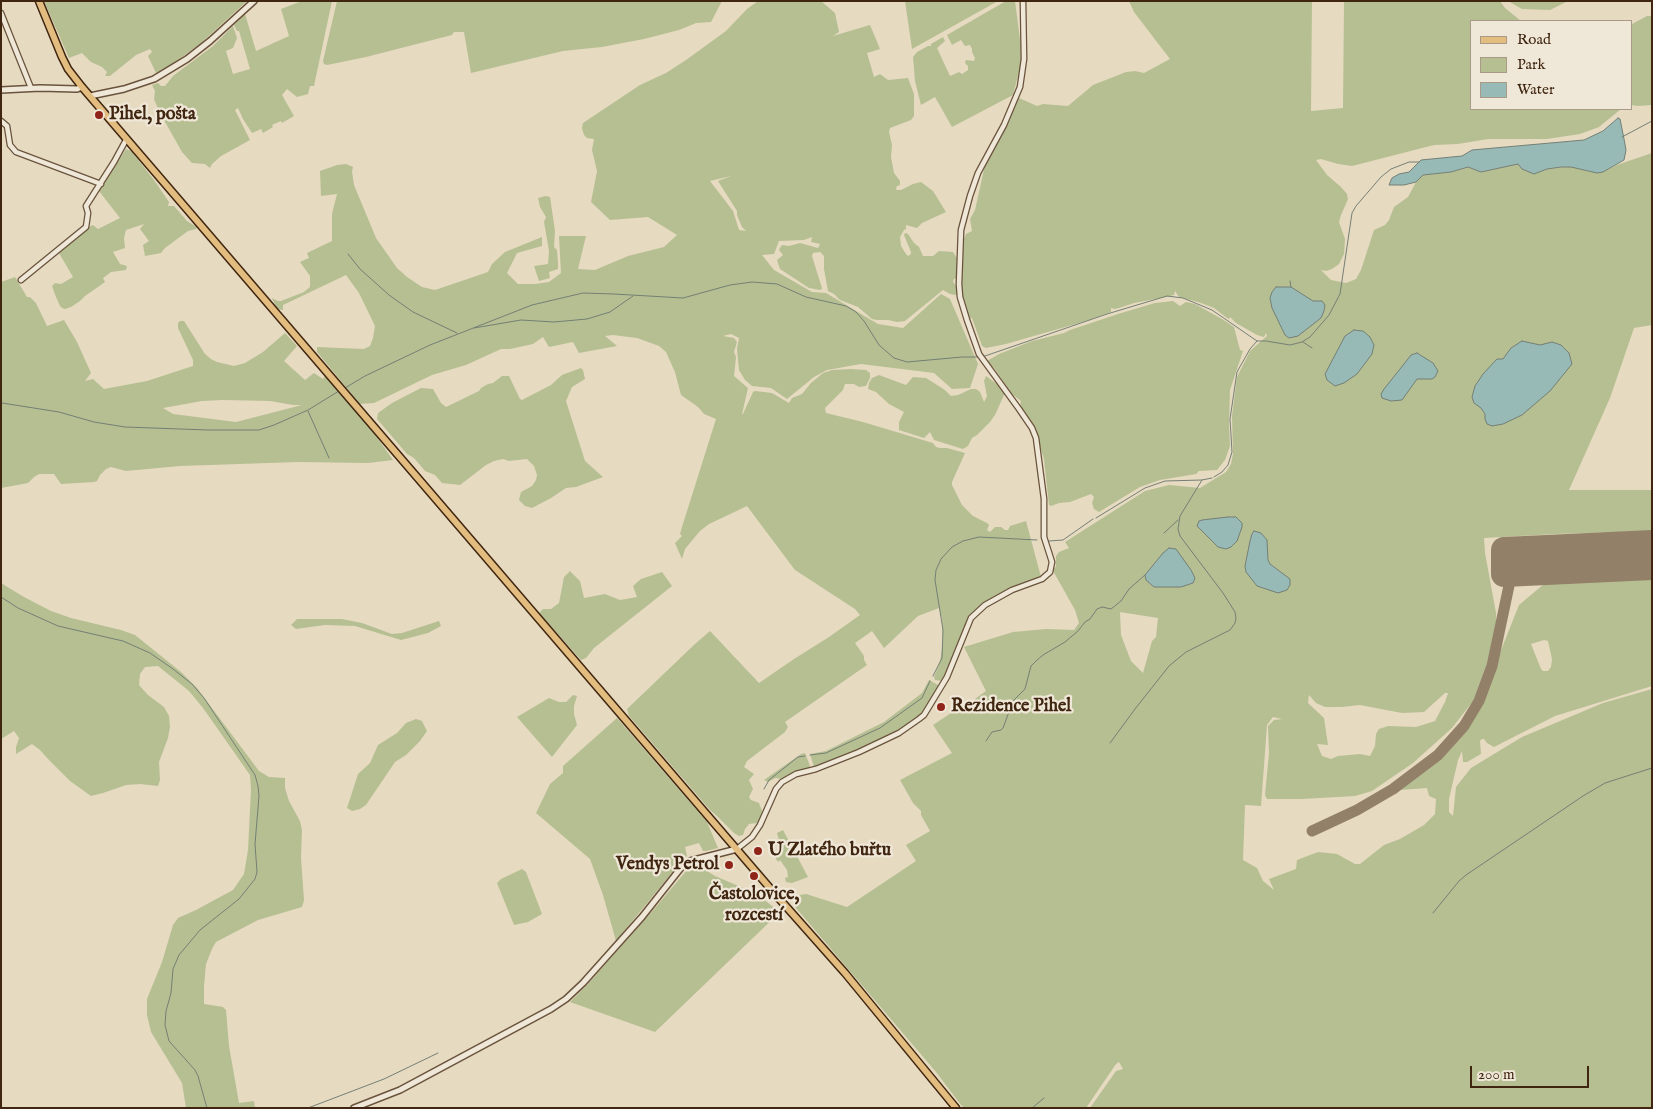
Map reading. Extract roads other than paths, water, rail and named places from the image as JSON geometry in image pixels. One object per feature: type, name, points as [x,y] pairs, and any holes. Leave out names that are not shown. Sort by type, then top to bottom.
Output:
[{"type":"main road","points":[[39,1],[62,57],[68,69],[82,87],[864,996],[956,1108]]},
{"type":"street","points":[[90,96],[138,85],[163,74],[210,41],[254,1]]},
{"type":"street","points":[[354,1108],[400,1090],[551,1009],[566,999],[583,983],[642,917],[684,864],[690,860],[737,849],[752,837],[760,825],[776,789],[782,782],[796,774],[816,769],[859,752],[899,733],[920,719],[947,677],[971,618],[984,605],[1012,590],[1042,579],[1050,572],[1052,562],[1044,537],[1044,499],[1036,438],[1032,428],[1016,404],[979,354],[962,304],[959,284],[961,230],[970,196],[978,173],[1004,125],[1020,87],[1024,59],[1023,1]]},
{"type":"street","points":[[1,14],[31,88]]},
{"type":"street","points":[[1,90],[31,88],[76,89],[82,87]]},
{"type":"street","points":[[1,121],[7,126],[10,145],[16,152],[101,184]]},
{"type":"street","points":[[21,280],[86,227],[88,213],[86,206],[126,140]]},
{"type":"water","points":[[1618,118],[1620,119],[1626,150],[1624,160],[1603,172],[1597,173],[1571,167],[1561,167],[1547,169],[1534,174],[1522,169],[1518,164],[1481,172],[1468,167],[1451,172],[1423,175],[1416,182],[1404,185],[1389,185],[1392,178],[1409,172],[1421,160],[1462,156],[1472,150],[1584,140],[1603,131]]},
{"type":"water","points":[[1276,287],[1291,287],[1313,301],[1322,301],[1325,305],[1321,318],[1298,336],[1289,338],[1285,335],[1272,308],[1270,298]]},
{"type":"water","points":[[1354,330],[1363,331],[1370,337],[1374,345],[1372,354],[1357,374],[1344,383],[1335,386],[1327,380],[1325,374],[1345,336]]},
{"type":"water","points":[[1522,341],[1540,345],[1552,342],[1561,345],[1569,353],[1572,364],[1550,391],[1522,415],[1503,424],[1492,426],[1487,424],[1485,414],[1474,403],[1472,397],[1475,386],[1497,359],[1503,359],[1511,348]]},
{"type":"water","points":[[1417,353],[1433,363],[1438,371],[1435,377],[1432,379],[1417,379],[1402,400],[1391,401],[1382,398],[1381,394],[1384,389],[1411,355]]},
{"type":"water","points":[[1236,517],[1242,523],[1242,527],[1237,541],[1226,549],[1218,547],[1197,526],[1199,521],[1202,520]]},
{"type":"water","points":[[1254,531],[1261,533],[1267,540],[1270,564],[1290,579],[1290,585],[1287,590],[1278,593],[1257,586],[1246,572],[1245,566]]},
{"type":"water","points":[[1169,548],[1176,549],[1191,570],[1195,578],[1193,583],[1181,587],[1154,587],[1146,580],[1145,575]]},
{"type":"waterway","points":[[1622,137],[1652,121]]},
{"type":"waterway","points":[[982,357],[1107,314],[1167,296],[1183,298],[1212,310],[1257,341],[1290,345],[1302,342],[1310,337],[1329,315],[1340,294],[1352,213],[1356,206],[1381,177],[1391,169],[1409,162],[1419,162]]},
{"type":"waterway","points":[[348,254],[360,269],[389,295],[413,312],[457,333]]},
{"type":"waterway","points":[[1290,281],[1291,287]]},
{"type":"waterway","points":[[345,388],[365,376],[430,345],[532,305],[583,293],[683,298],[730,285],[752,282],[777,284],[806,297],[846,306],[856,312],[879,345],[894,358],[907,362],[978,357]]},
{"type":"waterway","points":[[474,328],[521,320],[554,322],[587,319],[610,312],[633,296]]},
{"type":"waterway","points":[[1214,477],[1228,465],[1232,452],[1230,419],[1237,372],[1250,349],[1257,341]]},
{"type":"waterway","points":[[1303,342],[1312,348]]},
{"type":"waterway","points":[[2,403],[59,412],[94,422],[125,427],[259,430],[308,410],[339,391]]},
{"type":"waterway","points":[[308,411],[329,458]]},
{"type":"waterway","points":[[1096,518],[1145,488],[1165,481],[1212,478]]},
{"type":"waterway","points":[[1110,743],[1169,666],[1186,652],[1230,630],[1235,623],[1235,612],[1180,536],[1178,529],[1180,516],[1202,480]]},
{"type":"waterway","points":[[1049,541],[1063,540],[1093,519]]},
{"type":"waterway","points":[[1164,533],[1178,520]]},
{"type":"waterway","points":[[933,676],[942,658],[943,630],[935,580],[936,570],[941,559],[952,547],[963,541],[979,537],[1037,540]]},
{"type":"waterway","points":[[986,741],[992,732],[1003,728],[1013,701],[1025,689],[1031,666],[1043,655],[1065,642],[1078,631],[1097,609],[1102,607],[1111,609],[1145,575]]},
{"type":"waterway","points":[[1,597],[18,608],[58,626],[123,641],[150,653],[173,669],[192,684],[204,698],[255,775],[259,796],[255,844],[257,872],[255,879],[239,899],[200,930],[179,955],[173,969],[171,993],[166,1011],[165,1025],[169,1041],[195,1070],[207,1108]]},
{"type":"waterway","points":[[810,755],[826,753],[880,728],[922,698],[930,681]]},
{"type":"waterway","points":[[764,789],[769,780],[798,757],[805,756]]},
{"type":"waterway","points":[[1433,913],[1466,875],[1583,796],[1605,783],[1652,768]]},
{"type":"waterway","points":[[308,1108],[384,1079],[438,1053]]},
{"type":"waterway","points":[[1032,1108],[1044,1098]]},
{"type":"place","name":"Pihel, pošta","points":[[99,115]]},
{"type":"place","name":"Rezidence Pihel","points":[[941,707]]},
{"type":"place","name":"U Zlatého buřtu","points":[[758,851]]},
{"type":"place","name":"Vendys Petrol","points":[[729,865]]},
{"type":"place","name":"Častolovice, rozcestí","points":[[754,876]]}]
